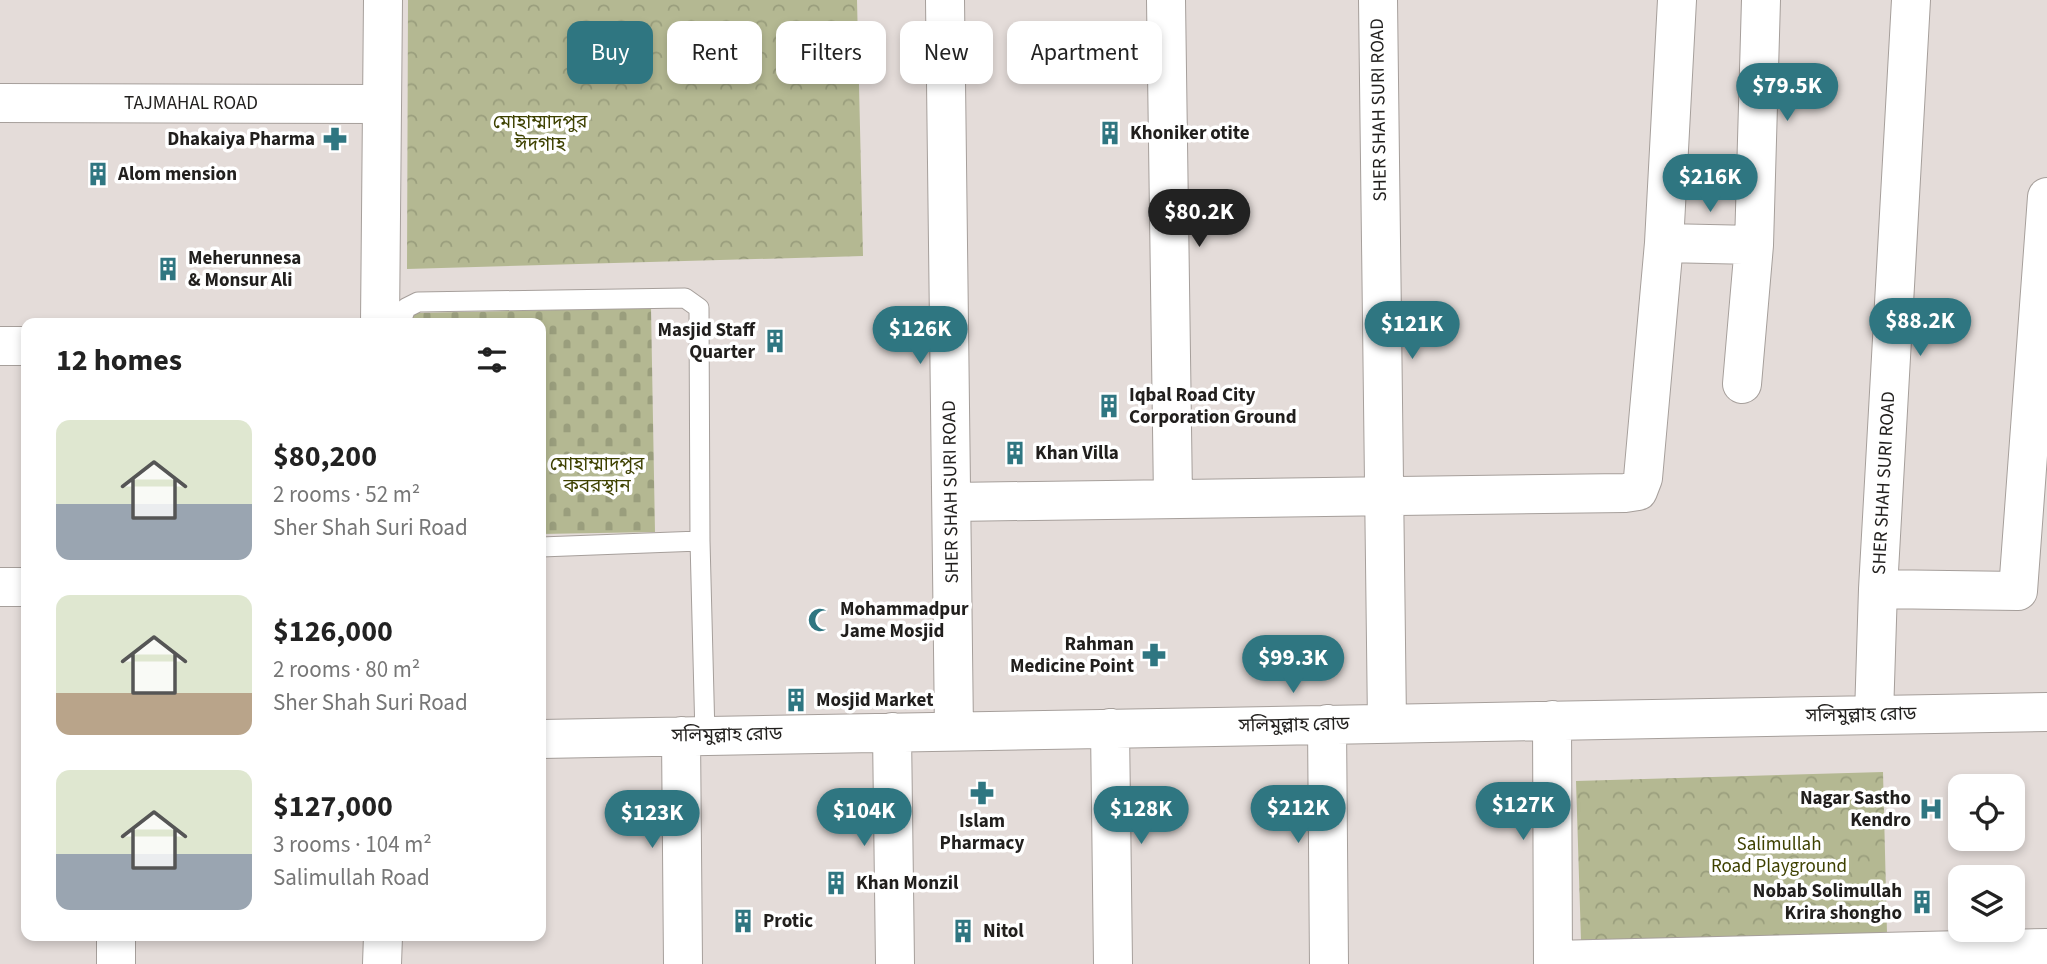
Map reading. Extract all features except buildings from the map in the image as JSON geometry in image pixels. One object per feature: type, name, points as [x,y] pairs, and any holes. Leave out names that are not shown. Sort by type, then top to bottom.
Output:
[{"type":"street","points":[[380,318],[383,0]]},
{"type":"street","name":"SHER SHAH SURI ROAD","points":[[945,0],[954,731]]},
{"type":"street","points":[[1166,0],[1173,498]]},
{"type":"street","name":"SHER SHAH SURI ROAD","points":[[1378,0],[1387,723]]},
{"type":"street","points":[[952,502],[1638,491],[1643,478],[1664,243],[1677,0]]},
{"type":"street","points":[[1742,384],[1754,245],[1761,0]]},
{"type":"street","name":"SHER SHAH SURI ROAD","points":[[1874,715],[1878,589],[1911,0]]},
{"type":"street","name":"TAJMAHAL ROAD","points":[[0,103],[382,104]]},
{"type":"street","points":[[1878,589],[2018,591],[2047,197]]},
{"type":"street","points":[[1664,243],[1754,245]]},
{"type":"street","points":[[0,346],[21,346]]},
{"type":"street","points":[[0,587],[21,587]]},
{"type":"street","name":"সলিমুল্লাহ রোড","points":[[546,738],[2047,712]]},
{"type":"street","points":[[1552,720],[1553,962],[2047,948]]},
{"type":"street","points":[[1327,724],[1329,964]]},
{"type":"street","points":[[1110,729],[1113,964]]},
{"type":"street","points":[[892,732],[895,964]]},
{"type":"street","points":[[683,964],[693,736]]},
{"type":"street","points":[[116,941],[116,964]]},
{"type":"street","points":[[382,964],[383,941]]},
{"type":"lane","points":[[402,318],[406,309],[418,302],[685,298],[699,307],[700,541],[693,736]]},
{"type":"lane","points":[[546,547],[700,541]]},
{"type":"green space","name":"মোহাম্মাদপুর ঈদগাহ","points":[[408,0],[857,0],[857,21],[776,21],[776,84],[859,84],[863,256],[407,269]]},
{"type":"green space","name":"মোহাম্মাদপুর কবরস্থান","points":[[651,308],[655,532],[546,534],[546,318],[413,318],[413,313]]},
{"type":"green space","name":"Salimullah Road Playground","points":[[1883,772],[1887,933],[1581,941],[1576,781]]},
{"type":"place","name":"Khoniker otite","points":[[1110,133]]},
{"type":"place","name":"Dhakaiya Pharma","points":[[335,139]]},
{"type":"place","name":"Alom mension","points":[[98,174]]},
{"type":"place","name":"Meherunnesa & Monsur Ali","points":[[168,269]]},
{"type":"place","name":"Masjid Staff Quarter","points":[[775,341]]},
{"type":"place","name":"Iqbal Road City Corporation Ground","points":[[1109,406]]},
{"type":"place","name":"Khan Villa","points":[[1015,453]]},
{"type":"place","name":"Mohammadpur Jame Mosjid","points":[[820,620]]},
{"type":"place","name":"Rahman Medicine Point","points":[[1154,655]]},
{"type":"place","name":"Mosjid Market","points":[[796,700]]},
{"type":"place","name":"Islam Pharmacy","points":[[982,793]]},
{"type":"place","name":"Nagar Sastho Kendro","points":[[1931,809]]},
{"type":"place","name":"Khan Monzil","points":[[836,883]]},
{"type":"place","name":"Nobab Solimullah Krira shongho","points":[[1922,902]]},
{"type":"place","name":"Protic","points":[[743,921]]},
{"type":"place","name":"Nitol","points":[[963,931]]}]
